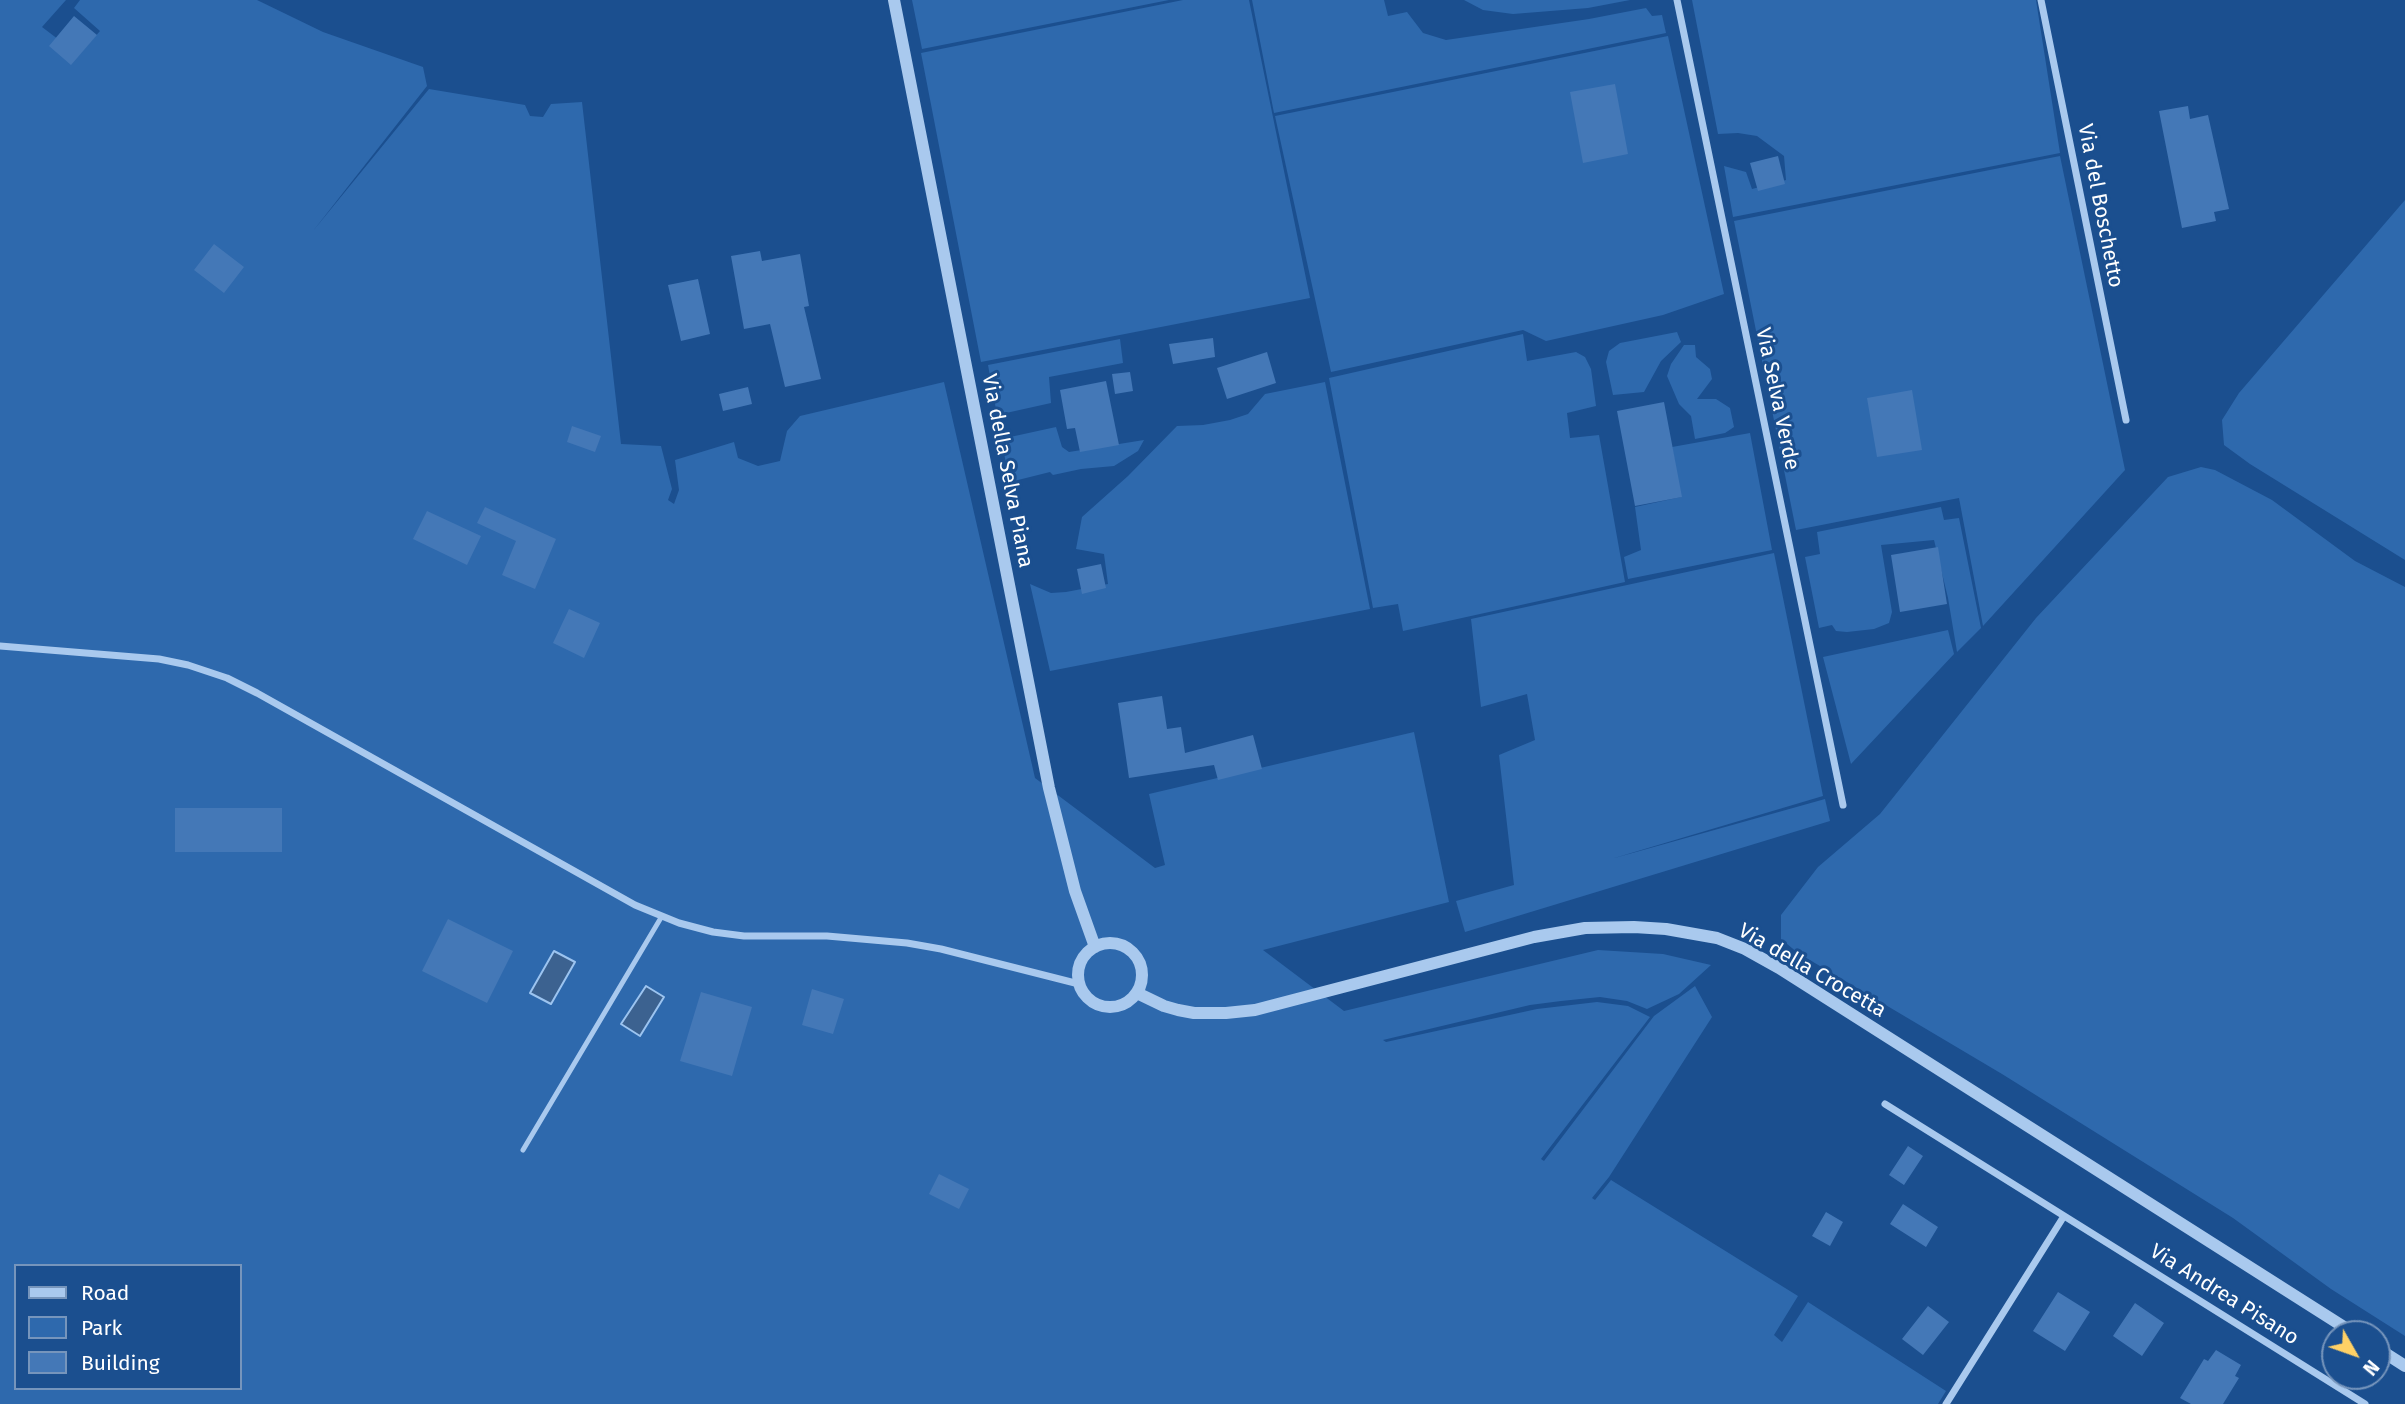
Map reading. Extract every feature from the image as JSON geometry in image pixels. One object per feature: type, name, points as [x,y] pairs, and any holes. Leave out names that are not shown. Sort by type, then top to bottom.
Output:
[{"type":"street","name":"Via della Selva Piana","points":[[894,0],[1049,788],[1075,891],[1095,947]]},
{"type":"street","name":"Via Selva Verde","points":[[1676,0],[1843,805]]},
{"type":"street","name":"Via del Boschetto","points":[[2040,0],[2126,420]]},
{"type":"street","points":[[0,646],[159,659],[227,678],[635,905],[662,916],[713,932],[744,936],[846,937],[915,944],[1079,985]]},
{"type":"street","name":"Via della Crocetta","points":[[1137,993],[1178,1010],[1226,1013],[1267,1007],[1535,937],[1585,928],[1644,928],[1690,932],[1717,938],[1745,949],[1779,968],[2334,1320]]},
{"type":"street","points":[[1116,944],[1133,954],[1142,972],[1137,993],[1121,1005],[1110,1007],[1091,1001],[1083,994],[1079,985],[1080,963],[1086,953],[1095,947],[1116,944]]},
{"type":"street","name":"Via Andrea Pisano","points":[[1885,1104],[2365,1404]]},
{"type":"street","points":[[1946,1404],[2064,1216]]},
{"type":"lane","points":[[523,1150],[662,916]]},
{"type":"green space","points":[[0,0],[66,0],[42,27],[79,55],[100,31],[74,8],[80,0],[257,0],[323,32],[423,67],[427,86],[313,231],[429,89],[525,105],[530,116],[543,117],[551,104],[582,102],[621,444],[661,446],[672,489],[668,500],[674,504],[679,490],[675,460],[734,442],[738,458],[758,466],[780,461],[787,431],[800,416],[944,382],[1035,778],[1155,868],[1165,865],[1149,794],[1414,732],[1449,902],[1263,950],[1344,1011],[1598,950],[1663,954],[1711,965],[1679,994],[1647,1009],[1627,1001],[1600,997],[1561,1001],[1530,1005],[1383,1040],[1386,1042],[1537,1009],[1597,1002],[1628,1006],[1650,1017],[1541,1159],[1544,1161],[1654,1016],[1695,986],[1712,1017],[1609,1177],[1592,1198],[1595,1200],[1611,1180],[1798,1296],[1774,1335],[1782,1342],[1808,1302],[1946,1391],[1938,1404],[0,1404]]},
{"type":"green space","points":[[912,0],[1169,0],[922,49]]},
{"type":"green space","points":[[1183,0],[1249,0],[1310,298],[981,362],[921,53]]},
{"type":"green space","points":[[1252,0],[1384,0],[1388,16],[1407,12],[1423,33],[1446,40],[1646,8],[1652,16],[1662,15],[1666,33],[1274,113]]},
{"type":"green space","points":[[1464,0],[1630,0],[1588,8],[1513,14],[1483,10]]},
{"type":"green space","points":[[1692,0],[2036,0],[2060,153],[1733,217],[1724,166],[1746,172],[1752,189],[1786,180],[1784,156],[1757,136],[1718,134]]},
{"type":"green space","points":[[1668,36],[1724,294],[1663,315],[1546,341],[1523,330],[1331,372],[1275,116]]},
{"type":"green space","points":[[2060,156],[2125,470],[1983,626],[1959,498],[1796,530],[1734,221]]},
{"type":"green space","points":[[2405,200],[2405,560],[2224,445],[2222,420],[2239,393]]},
{"type":"green space","points":[[1677,332],[1681,342],[1661,361],[1644,392],[1613,395],[1606,362],[1609,351],[1620,343]]},
{"type":"green space","points":[[1523,334],[1527,361],[1576,352],[1585,357],[1591,369],[1596,406],[1567,413],[1570,438],[1599,435],[1625,582],[1403,631],[1398,604],[1373,608],[1329,378]]},
{"type":"green space","points":[[1120,339],[1123,363],[1049,377],[1051,403],[997,415],[988,365]]},
{"type":"green space","points":[[1684,345],[1695,345],[1696,357],[1710,369],[1712,379],[1697,399],[1716,399],[1730,408],[1734,427],[1725,433],[1695,439],[1691,416],[1679,404],[1667,376],[1671,364]]},
{"type":"green space","points":[[1325,382],[1370,609],[1050,671],[1030,584],[1051,593],[1108,584],[1104,554],[1076,549],[1082,517],[1128,476],[1177,426],[1230,420],[1248,414],[1265,394]]},
{"type":"green space","points":[[1056,427],[1062,447],[1069,452],[1144,440],[1138,451],[1114,466],[1053,475],[1050,472],[1010,482],[1001,439]]},
{"type":"green space","points":[[1750,433],[1772,550],[1628,579],[1624,557],[1641,550],[1635,507],[1681,497],[1672,447]]},
{"type":"green space","points":[[2201,467],[2215,470],[2272,500],[2355,561],[2405,587],[2405,1336],[2391,1327],[2391,1320],[2380,1320],[2331,1289],[2233,1218],[2002,1074],[1798,953],[1781,939],[1781,915],[1818,867],[1880,814],[2036,618],[2168,477]]},
{"type":"green space","points":[[1941,507],[1944,520],[1959,518],[1981,628],[1957,652],[1934,540],[1881,545],[1892,612],[1889,623],[1874,629],[1847,632],[1836,631],[1832,625],[1819,628],[1805,557],[1820,554],[1817,532]]},
{"type":"green space","points":[[1774,553],[1823,796],[1611,859],[1825,799],[1830,821],[1465,932],[1456,901],[1514,885],[1499,755],[1535,740],[1527,694],[1481,707],[1471,619]]},
{"type":"green space","points":[[1948,630],[1954,654],[1851,764],[1823,657]]},
{"type":"shaded area","points":[[554,951],[575,962],[551,1004],[530,993]]},
{"type":"shaded area","points":[[646,986],[664,997],[640,1036],[621,1024]]},
{"type":"building","points":[[74,16],[97,35],[71,65],[49,46]]},
{"type":"building","points":[[1615,84],[1628,154],[1583,163],[1570,92]]},
{"type":"building","points":[[2188,106],[2190,119],[2208,115],[2229,209],[2214,212],[2216,221],[2182,228],[2159,111]]},
{"type":"building","points":[[1778,156],[1785,184],[1758,191],[1750,163]]},
{"type":"building","points":[[214,244],[244,267],[224,293],[194,270]]},
{"type":"building","points":[[760,251],[762,261],[800,254],[809,306],[804,307],[821,379],[785,387],[770,324],[744,329],[731,256]]},
{"type":"building","points":[[698,279],[710,334],[681,341],[668,285]]},
{"type":"building","points":[[1213,338],[1215,357],[1173,364],[1169,344]]},
{"type":"building","points":[[1267,352],[1276,383],[1227,399],[1217,368]]},
{"type":"building","points":[[1130,372],[1133,391],[1115,394],[1112,374]]},
{"type":"building","points":[[1106,381],[1119,445],[1080,452],[1075,428],[1067,429],[1060,390]]},
{"type":"building","points":[[748,387],[752,404],[723,411],[719,394]]},
{"type":"building","points":[[1912,390],[1922,450],[1877,457],[1867,398]]},
{"type":"building","points":[[1664,402],[1682,497],[1635,506],[1617,411]]},
{"type":"building","points":[[572,426],[601,436],[595,452],[567,442]]},
{"type":"building","points":[[485,507],[556,539],[535,589],[502,575],[516,541],[477,523]]},
{"type":"building","points":[[427,511],[481,536],[467,565],[413,539]]},
{"type":"building","points":[[1938,547],[1947,604],[1900,612],[1891,555]]},
{"type":"building","points":[[1101,564],[1106,588],[1082,594],[1077,569]]},
{"type":"building","points":[[569,609],[600,623],[584,658],[553,643]]},
{"type":"building","points":[[1162,696],[1167,729],[1181,727],[1185,753],[1253,735],[1262,769],[1218,780],[1214,765],[1129,778],[1118,703]]},
{"type":"building","points":[[175,808],[282,808],[282,852],[175,852]]},
{"type":"building","points":[[448,919],[513,951],[487,1003],[422,971]]},
{"type":"building","points":[[812,989],[844,999],[833,1034],[802,1025]]},
{"type":"building","points":[[701,992],[752,1007],[732,1076],[680,1061]]},
{"type":"building","points":[[1908,1146],[1923,1156],[1904,1185],[1889,1175]]},
{"type":"building","points":[[939,1174],[969,1189],[959,1209],[929,1194]]},
{"type":"building","points":[[1903,1204],[1938,1227],[1926,1247],[1890,1224]]},
{"type":"building","points":[[1826,1212],[1843,1222],[1830,1246],[1812,1236]]},
{"type":"building","points":[[2058,1292],[2090,1312],[2065,1351],[2033,1331]]},
{"type":"building","points":[[2135,1303],[2164,1323],[2142,1356],[2113,1336]]},
{"type":"building","points":[[1928,1306],[1949,1322],[1923,1355],[1902,1339]]},
{"type":"building","points":[[2216,1350],[2241,1365],[2235,1376],[2239,1378],[2223,1404],[2191,1404],[2180,1398],[2204,1359],[2208,1361]]}]
